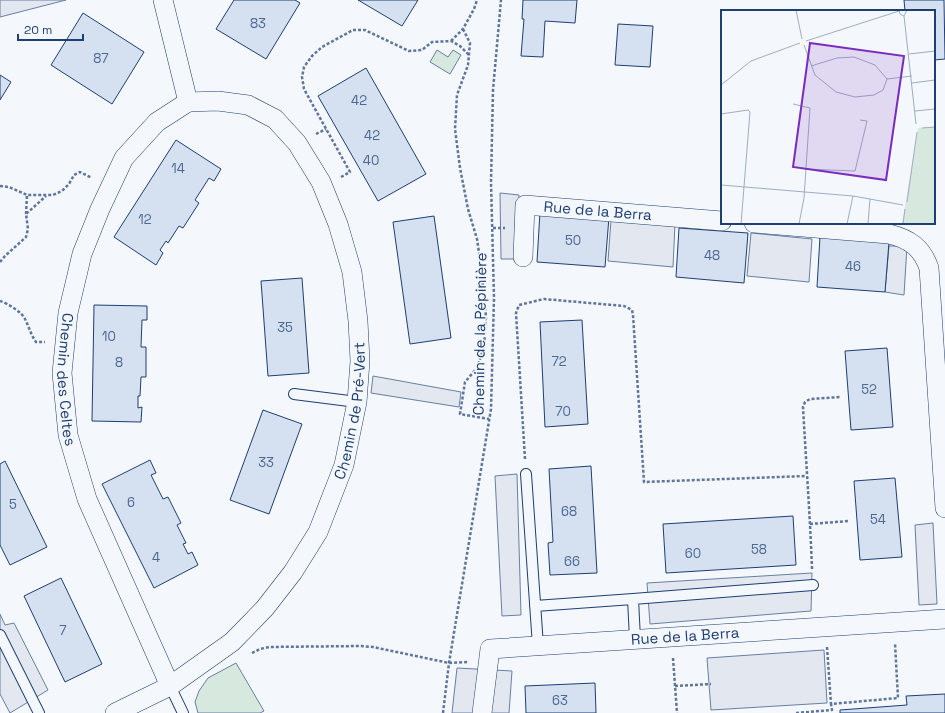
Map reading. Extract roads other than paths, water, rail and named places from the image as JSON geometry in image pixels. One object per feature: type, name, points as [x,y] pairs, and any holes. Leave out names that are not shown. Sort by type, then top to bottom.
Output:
[{"type":"street","points":[[164,0],[188,102]]},
{"type":"street","name":"Chemin de Pré-Vert","points":[[115,713],[170,686],[232,642],[265,608],[293,572],[318,532],[344,466],[357,402],[360,361],[358,320],[352,272],[338,224],[321,182],[297,143],[275,119],[248,105],[218,101],[188,102]]},
{"type":"street","name":"Chemin des Celtes","points":[[170,686],[87,499],[68,435],[62,373],[68,313],[82,254],[100,209],[124,158],[157,122],[188,102]]},
{"type":"street","name":"Rue de la Berra","points":[[523,257],[524,205],[721,220]]},
{"type":"street","points":[[766,224],[900,236],[914,245],[925,257],[929,268],[945,508]]},
{"type":"street","name":"Rue de la Berra","points":[[482,713],[490,649],[945,618]]},
{"type":"lane","points":[[294,394],[357,402]]},
{"type":"lane","points":[[526,474],[538,646]]},
{"type":"lane","points":[[535,606],[813,585]]},
{"type":"lane","points":[[633,599],[635,639]]},
{"type":"lane","points":[[0,635],[39,713]]},
{"type":"lane","points":[[170,686],[183,713]]}]
